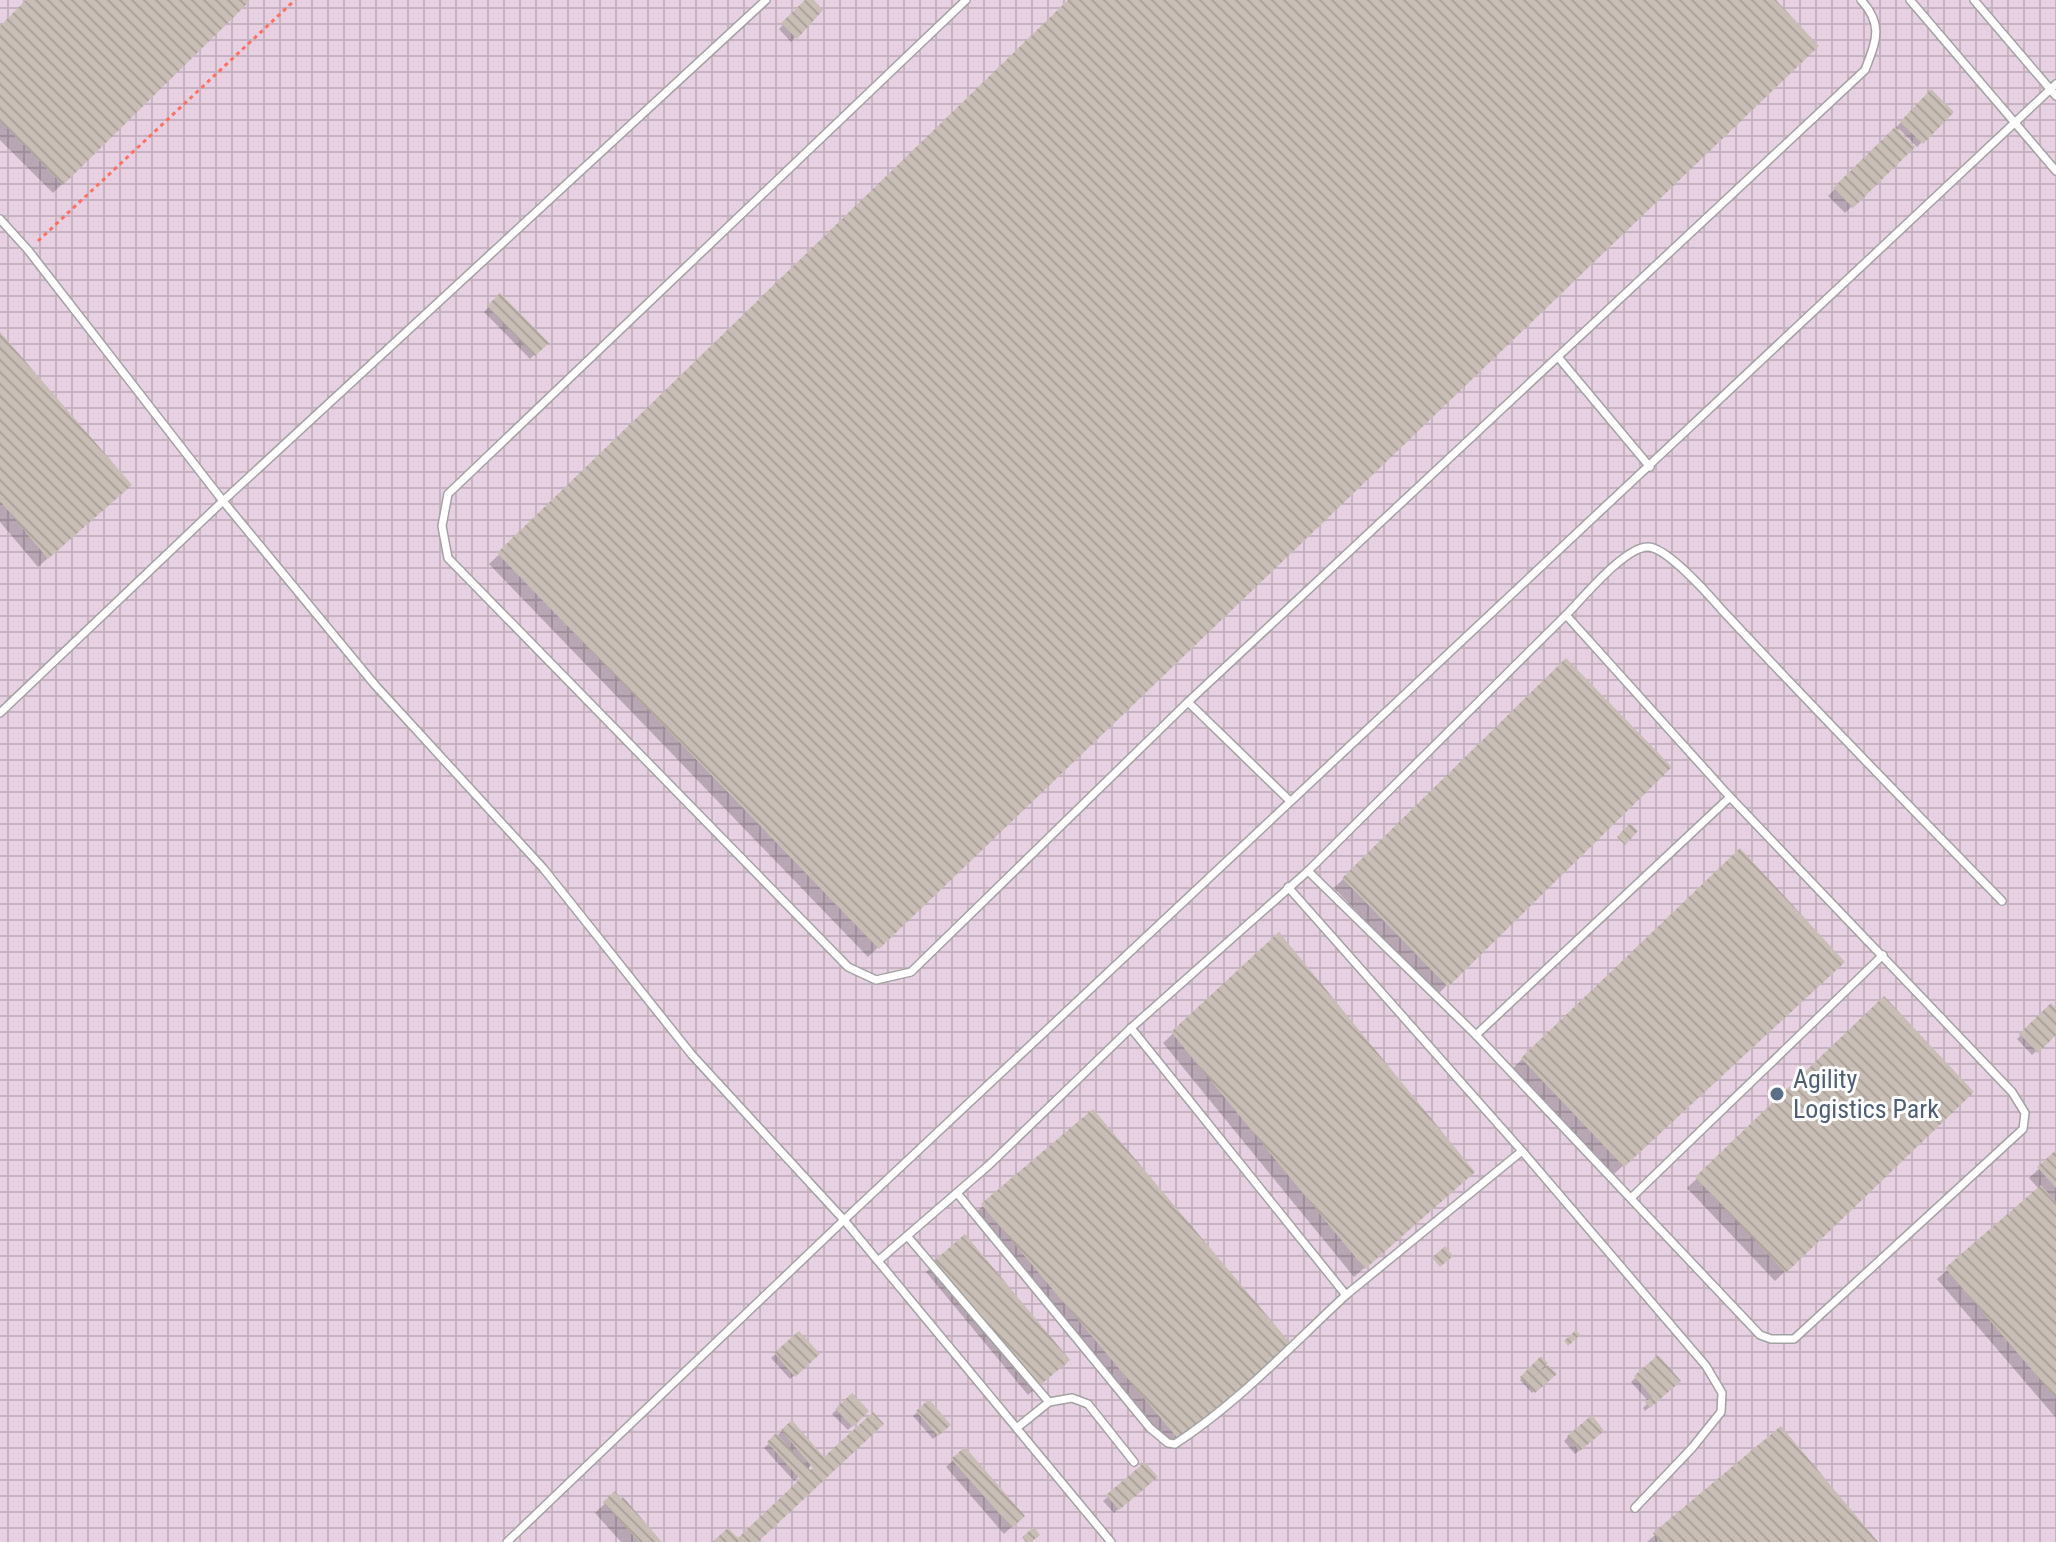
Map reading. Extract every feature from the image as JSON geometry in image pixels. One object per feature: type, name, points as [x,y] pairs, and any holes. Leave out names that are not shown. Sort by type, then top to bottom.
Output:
[{"type":"lane","points":[[0,713],[223,501],[766,0]]},
{"type":"lane","points":[[966,0],[448,494],[442,526],[448,558],[848,967],[876,980],[911,972],[1188,702],[1865,70],[1878,36],[1871,11],[1861,0]]},
{"type":"lane","points":[[1910,0],[2056,171]]},
{"type":"lane","points":[[507,1542],[1290,801],[2054,90],[1974,0]]},
{"type":"lane","points":[[0,219],[28,250],[223,501],[375,685],[543,868],[692,1055],[844,1220],[1111,1542]]},
{"type":"lane","points":[[1558,357],[1650,467]]},
{"type":"lane","points":[[878,1261],[957,1193],[1131,1028],[1308,871],[1617,563],[1648,546],[1659,550],[1692,578],[2002,901]]},
{"type":"lane","points":[[1308,871],[1476,1035],[1760,1335],[1771,1339],[1794,1339],[2023,1129],[2025,1113],[2012,1092],[1730,797],[1566,615]]},
{"type":"lane","points":[[1188,702],[1290,801]]},
{"type":"lane","points":[[1476,1035],[1730,797]]},
{"type":"lane","points":[[1288,887],[1522,1151],[1706,1366],[1722,1393],[1721,1412],[1692,1448],[1635,1508]]},
{"type":"lane","points":[[1632,1197],[1883,955]]},
{"type":"lane","points":[[1131,1028],[1346,1295]]},
{"type":"lane","points":[[957,1193],[1150,1428],[1168,1443],[1175,1444],[1231,1401],[1346,1295],[1522,1151]]},
{"type":"lane","points":[[908,1237],[1049,1402]]},
{"type":"lane","points":[[1018,1427],[1049,1402],[1072,1398],[1088,1404],[1134,1462]]},
{"type":"path","points":[[28,250],[295,0]]},
{"type":"shaded area","points":[[0,0],[2056,0],[2056,1542],[0,1542]]},
{"type":"building","points":[[26,0],[249,2],[63,185],[0,121],[0,26]]},
{"type":"building","points":[[805,0],[814,0],[823,10],[797,39],[781,23]]},
{"type":"building","points":[[1068,0],[1776,0],[1819,46],[879,949],[497,553]]},
{"type":"building","points":[[1931,89],[1954,112],[1923,144],[1900,122]]},
{"type":"building","points":[[1895,127],[1915,147],[1853,208],[1833,188]]},
{"type":"building","points":[[500,293],[549,343],[535,356],[487,306]]},
{"type":"building","points":[[0,332],[132,485],[48,559],[0,501]]},
{"type":"building","points":[[1566,658],[1672,767],[1448,987],[1342,878]]},
{"type":"building","points":[[1630,823],[1638,831],[1625,845],[1617,837]]},
{"type":"building","points":[[1740,848],[1845,962],[1624,1167],[1521,1058]]},
{"type":"building","points":[[1279,932],[1475,1172],[1365,1269],[1171,1032]]},
{"type":"building","points":[[1884,996],[1974,1092],[1786,1273],[1695,1177]]},
{"type":"building","points":[[2051,1003],[2056,1008],[2056,1035],[2038,1053],[2019,1034]]},
{"type":"building","points":[[1093,1109],[1291,1344],[1179,1440],[981,1204]]},
{"type":"building","points":[[2056,1150],[2056,1188],[2037,1167]]},
{"type":"building","points":[[2041,1185],[2056,1202],[2056,1398],[1945,1268]]},
{"type":"building","points":[[965,1234],[1070,1360],[1038,1387],[934,1261]]},
{"type":"building","points":[[1445,1246],[1453,1256],[1440,1267],[1432,1258]]},
{"type":"building","points":[[1576,1330],[1580,1335],[1568,1346],[1564,1341]]},
{"type":"building","points":[[799,1331],[820,1354],[795,1377],[774,1353]]},
{"type":"building","points":[[1658,1355],[1681,1381],[1650,1408],[1645,1402],[1652,1397],[1634,1376]]},
{"type":"building","points":[[1541,1356],[1548,1363],[1532,1378],[1548,1365],[1557,1374],[1535,1393],[1520,1377]]},
{"type":"building","points":[[852,1393],[869,1411],[853,1427],[835,1409]]},
{"type":"building","points":[[929,1399],[951,1425],[938,1436],[916,1411]]},
{"type":"building","points":[[873,1412],[884,1424],[758,1542],[712,1542],[728,1528],[738,1538],[800,1479],[767,1442],[776,1433],[810,1470],[813,1468],[781,1430],[792,1420],[824,1457]]},
{"type":"building","points":[[1592,1415],[1604,1431],[1580,1451],[1567,1436]]},
{"type":"building","points":[[1781,1426],[1878,1542],[1660,1542],[1653,1533]]},
{"type":"building","points":[[965,1447],[1025,1516],[1012,1528],[951,1459]]},
{"type":"building","points":[[1145,1462],[1158,1477],[1119,1510],[1106,1495]]},
{"type":"building","points":[[615,1491],[662,1542],[639,1542],[603,1502]]},
{"type":"building","points":[[1034,1527],[1040,1535],[1026,1542],[1022,1537]]},
{"type":"place","name":"Agility Logistics Park","points":[[1777,1094]]}]
